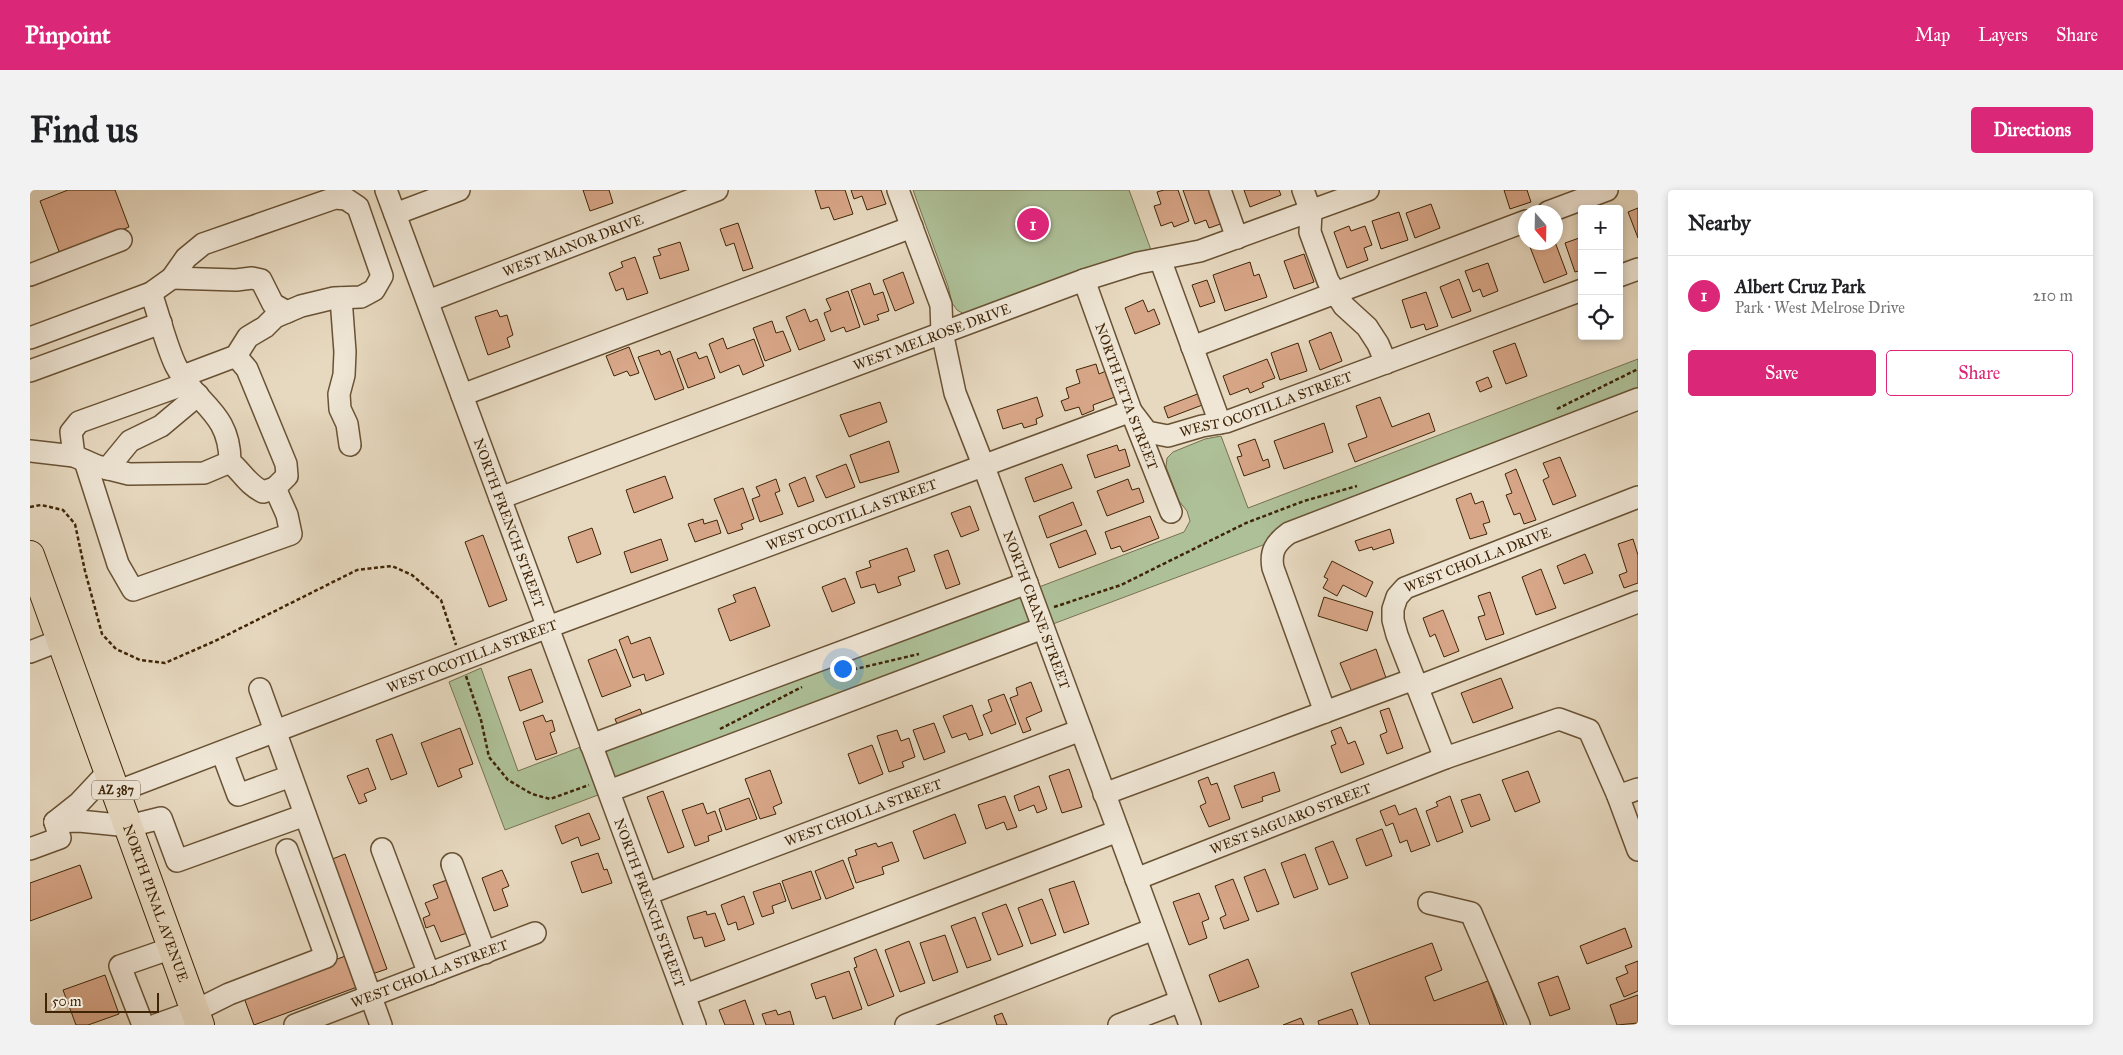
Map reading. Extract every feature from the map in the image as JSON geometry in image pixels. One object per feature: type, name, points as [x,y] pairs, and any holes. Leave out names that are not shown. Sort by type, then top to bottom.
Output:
[{"type":"main road","name":"NORTH PINAL AVENUE","points":[[30,555],[197,1018]]},
{"type":"street","name":"NORTH FRENCH STREET","points":[[386,190],[696,1025]]},
{"type":"street","points":[[395,214],[459,190]]},
{"type":"street","name":"WEST MANOR DRIVE","points":[[428,301],[717,190]]},
{"type":"street","name":"NORTH CRANE STREET","points":[[898,190],[941,305],[942,332],[955,393],[1190,1025]]},
{"type":"street","points":[[1220,190],[1237,238]]},
{"type":"street","points":[[1303,190],[1311,212],[1310,232],[1328,281],[1344,306],[1367,327],[1378,344],[1386,363]]},
{"type":"street","name":"WEST MELROSE DRIVE","points":[[500,498],[1084,280],[1138,263],[1200,251],[1368,190]]},
{"type":"street","points":[[1563,206],[1607,190]]},
{"type":"street","points":[[30,338],[151,293],[172,278],[186,258],[203,244],[334,198],[346,199],[358,207],[382,276],[374,290],[361,297],[341,298],[301,306],[275,317],[265,328],[248,337],[236,356],[190,385],[79,422],[72,432],[79,458],[118,564],[133,590],[291,534],[287,515],[275,488]]},
{"type":"street","points":[[1192,347],[1518,224]]},
{"type":"street","points":[[462,395],[912,227]]},
{"type":"street","points":[[30,275],[121,240]]},
{"type":"street","points":[[1160,259],[1220,423]]},
{"type":"street","points":[[1623,275],[1638,269]]},
{"type":"street","points":[[172,278],[236,280],[252,278],[261,280],[273,304],[287,312]]},
{"type":"street","name":"NORTH ETTA STREET","points":[[1084,280],[1131,411],[1171,512]]},
{"type":"street","name":"WEST OCOTILLA STREET","points":[[112,782],[222,752],[548,627],[1131,411],[1147,432],[1168,436],[1220,423],[1578,291]]},
{"type":"street","points":[[151,293],[176,366],[219,419],[227,434],[230,462],[250,485],[263,492],[275,488],[287,476],[286,464],[247,369],[236,356]]},
{"type":"street","points":[[341,298],[345,352],[344,375],[339,394],[340,409],[347,424],[350,445]]},
{"type":"street","points":[[30,371],[162,323]]},
{"type":"street","points":[[107,469],[130,441],[161,426],[190,385]]},
{"type":"street","points":[[1325,712],[1273,568],[1271,557],[1279,540],[1289,534],[1638,399]]},
{"type":"street","points":[[30,451],[79,458],[107,469],[129,474],[204,473],[230,462]]},
{"type":"street","name":"WEST CHOLLA DRIVE","points":[[1445,758],[1393,620],[1393,609],[1397,597],[1405,588],[1638,496]]},
{"type":"street","points":[[591,745],[1027,583]]},
{"type":"street","points":[[1104,794],[1325,712],[1416,683],[1638,602]]},
{"type":"street","points":[[606,786],[1040,620]]},
{"type":"street","points":[[30,652],[61,640]]},
{"type":"street","points":[[260,689],[381,1025]]},
{"type":"street","name":"WEST SAGUARO STREET","points":[[1136,878],[1445,758],[1559,719],[1589,730],[1628,793],[1638,850]]},
{"type":"street","name":"WEST CHOLLA STREET","points":[[646,894],[1081,730]]},
{"type":"street","points":[[222,752],[238,795],[291,776]]},
{"type":"street","points":[[55,822],[112,782]]},
{"type":"street","points":[[55,822],[128,826],[161,818],[177,861],[305,815]]},
{"type":"street","points":[[30,849],[60,838],[55,822]]},
{"type":"street","points":[[685,995],[1118,831]]},
{"type":"street","points":[[156,1025],[197,1018],[229,994],[326,957],[288,850]]},
{"type":"street","points":[[382,850],[429,974]]},
{"type":"street","points":[[452,864],[485,953]]},
{"type":"street","points":[[1429,903],[1471,913],[1519,1025]]},
{"type":"street","points":[[915,1023],[1154,929]]},
{"type":"street","name":"WEST CHOLLA STREET","points":[[295,1025],[535,933]]},
{"type":"street","points":[[143,1025],[120,966],[172,948]]},
{"type":"street","points":[[1120,1025],[1181,1001]]},
{"type":"path","points":[[1552,412],[1638,369]]},
{"type":"path","points":[[1040,620],[1121,585],[1246,523],[1359,485]]},
{"type":"path","points":[[30,508],[41,505],[63,510],[75,524],[84,571],[102,634],[116,649],[140,660],[165,662],[215,641],[356,570],[392,566],[412,575],[441,600],[481,720],[489,757],[508,780],[532,794],[550,798],[606,786]]},
{"type":"path","points":[[838,673],[920,653]]},
{"type":"path","points":[[712,732],[805,686]]},
{"type":"green space","points":[[913,190],[1129,190],[1154,258],[964,314],[957,310],[952,303],[948,286]]},
{"type":"green space","points":[[1638,359],[1638,404],[505,830],[449,682],[481,668],[518,771],[583,746],[588,758],[1184,532],[1190,521],[1187,511],[1179,501],[1166,467],[1167,458],[1173,452],[1205,439],[1221,436],[1248,508]]},
{"type":"building","points":[[68,190],[115,190],[129,227],[60,254],[40,201]]},
{"type":"building","points":[[583,190],[609,190],[613,203],[590,211]]},
{"type":"building","points":[[815,190],[845,190],[853,214],[834,220],[829,207],[821,209]]},
{"type":"building","points":[[851,190],[881,190],[886,204],[867,210],[862,196],[854,199]]},
{"type":"building","points":[[1178,190],[1189,221],[1174,227],[1172,222],[1161,226],[1154,206],[1161,204],[1157,192]]},
{"type":"building","points":[[1183,190],[1214,190],[1226,222],[1209,228],[1206,220],[1195,224]]},
{"type":"building","points":[[1244,190],[1279,190],[1281,195],[1250,207]]},
{"type":"building","points":[[1504,190],[1527,190],[1531,202],[1510,209]]},
{"type":"building","points":[[1431,204],[1440,228],[1415,238],[1406,213]]},
{"type":"building","points":[[1638,208],[1638,238],[1628,212]]},
{"type":"building","points":[[1399,212],[1408,240],[1381,249],[1372,221]]},
{"type":"building","points":[[738,223],[753,268],[743,271],[734,243],[726,246],[720,229]]},
{"type":"building","points":[[1349,226],[1351,231],[1365,226],[1372,245],[1364,248],[1368,260],[1347,268],[1334,232]]},
{"type":"building","points":[[1578,238],[1578,271],[1575,272],[1565,243]]},
{"type":"building","points":[[680,242],[689,270],[660,279],[653,257],[661,255],[658,249]]},
{"type":"building","points":[[1531,250],[1558,250],[1567,274],[1544,283]]},
{"type":"building","points":[[1304,254],[1314,282],[1294,289],[1284,261]]},
{"type":"building","points":[[635,257],[648,293],[627,300],[623,288],[616,291],[609,273],[623,267],[621,262]]},
{"type":"building","points":[[1250,262],[1254,276],[1259,274],[1267,297],[1225,311],[1213,275]]},
{"type":"building","points":[[1488,263],[1498,291],[1483,297],[1480,289],[1473,292],[1465,271]]},
{"type":"building","points":[[903,272],[914,303],[895,311],[883,280]]},
{"type":"building","points":[[1459,279],[1471,311],[1452,318],[1440,287]]},
{"type":"building","points":[[1207,280],[1215,302],[1200,307],[1192,285]]},
{"type":"building","points":[[870,283],[874,295],[883,292],[889,311],[877,315],[879,320],[864,325],[851,290]]},
{"type":"building","points":[[848,291],[860,327],[846,332],[844,327],[831,332],[824,313],[831,310],[826,299]]},
{"type":"building","points":[[1426,292],[1438,326],[1426,330],[1424,324],[1411,328],[1402,300]]},
{"type":"building","points":[[1143,300],[1148,312],[1154,309],[1160,324],[1135,334],[1125,308]]},
{"type":"building","points":[[805,309],[810,322],[817,319],[825,340],[799,350],[786,317]]},
{"type":"building","points":[[497,310],[500,317],[507,315],[513,335],[507,338],[510,347],[488,355],[475,317]]},
{"type":"building","points":[[772,321],[776,333],[783,331],[791,351],[765,361],[753,328]]},
{"type":"building","points":[[1331,332],[1342,361],[1320,370],[1309,341]]},
{"type":"building","points":[[723,338],[727,349],[754,339],[764,366],[743,375],[739,365],[720,373],[709,344]]},
{"type":"building","points":[[1298,343],[1307,371],[1280,380],[1271,353]]},
{"type":"building","points":[[1515,343],[1527,376],[1506,384],[1493,351]]},
{"type":"building","points":[[629,347],[639,373],[630,376],[627,371],[614,376],[606,356]]},
{"type":"building","points":[[659,350],[661,355],[670,351],[684,389],[655,400],[638,357]]},
{"type":"building","points":[[696,352],[699,359],[707,356],[715,378],[688,388],[677,359]]},
{"type":"building","points":[[1267,359],[1275,378],[1262,383],[1264,387],[1250,393],[1248,388],[1230,395],[1223,376]]},
{"type":"building","points":[[1096,364],[1099,374],[1106,371],[1115,397],[1093,405],[1094,410],[1082,415],[1079,407],[1065,411],[1061,401],[1069,398],[1066,388],[1080,383],[1076,370]]},
{"type":"building","points":[[1488,377],[1492,387],[1480,392],[1476,382]]},
{"type":"building","points":[[1200,393],[1205,404],[1168,418],[1164,407]]},
{"type":"building","points":[[1037,397],[1043,416],[1036,419],[1037,424],[1024,428],[1022,423],[1003,429],[997,410]]},
{"type":"building","points":[[1380,397],[1392,427],[1429,413],[1435,431],[1355,462],[1348,444],[1367,437],[1356,406]]},
{"type":"building","points":[[880,402],[887,422],[849,437],[840,415]]},
{"type":"building","points":[[1324,423],[1333,452],[1284,469],[1274,441]]},
{"type":"building","points":[[1255,439],[1263,461],[1268,459],[1270,467],[1244,476],[1237,457],[1242,456],[1238,445]]},
{"type":"building","points":[[889,441],[899,472],[860,483],[850,455]]},
{"type":"building","points":[[1117,445],[1119,451],[1125,449],[1130,466],[1095,478],[1087,455]]},
{"type":"building","points":[[1560,457],[1576,496],[1553,505],[1543,480],[1549,477],[1543,463]]},
{"type":"building","points":[[846,464],[855,487],[826,498],[816,476]]},
{"type":"building","points":[[1062,464],[1072,488],[1034,502],[1025,478]]},
{"type":"building","points":[[1516,469],[1536,520],[1524,524],[1520,513],[1514,515],[1506,495],[1512,493],[1505,474]]},
{"type":"building","points":[[665,476],[673,498],[634,513],[626,490]]},
{"type":"building","points":[[805,477],[814,501],[798,507],[789,484]]},
{"type":"building","points":[[776,479],[780,491],[775,493],[783,514],[760,522],[752,499],[760,496],[756,487]]},
{"type":"building","points":[[1128,479],[1132,490],[1139,488],[1144,502],[1107,516],[1097,491]]},
{"type":"building","points":[[743,488],[754,519],[741,524],[743,529],[728,534],[714,499]]},
{"type":"building","points":[[1471,493],[1475,504],[1483,501],[1490,522],[1483,524],[1487,534],[1470,539],[1456,499]]},
{"type":"building","points":[[1073,502],[1082,525],[1047,538],[1039,516]]},
{"type":"building","points":[[970,506],[979,530],[961,537],[951,513]]},
{"type":"building","points":[[1150,516],[1159,538],[1123,552],[1120,546],[1111,549],[1105,532]]},
{"type":"building","points":[[703,519],[704,524],[717,520],[721,533],[695,542],[688,524]]},
{"type":"building","points":[[592,528],[601,554],[577,563],[568,537]]},
{"type":"building","points":[[1390,529],[1394,543],[1373,550],[1372,547],[1359,551],[1355,541]]},
{"type":"building","points":[[1086,530],[1096,554],[1059,568],[1050,544]]},
{"type":"building","points":[[483,535],[507,600],[489,607],[465,542]]},
{"type":"building","points":[[661,539],[668,560],[631,573],[624,552]]},
{"type":"building","points":[[1633,539],[1638,555],[1638,583],[1624,588],[1619,575],[1627,572],[1618,544]]},
{"type":"building","points":[[907,548],[915,571],[898,577],[901,585],[878,593],[875,584],[861,588],[856,572],[871,567],[869,561]]},
{"type":"building","points":[[948,550],[960,584],[946,589],[934,555]]},
{"type":"building","points":[[1585,554],[1593,573],[1564,584],[1557,566]]},
{"type":"building","points":[[1332,561],[1373,582],[1366,597],[1343,585],[1337,596],[1323,588],[1328,579],[1324,577]]},
{"type":"building","points":[[1541,569],[1556,608],[1536,615],[1522,577]]},
{"type":"building","points":[[845,578],[855,603],[832,612],[822,587]]},
{"type":"building","points":[[755,587],[770,626],[730,641],[718,609],[736,602],[733,595]]},
{"type":"building","points":[[1490,592],[1504,634],[1486,640],[1478,617],[1485,615],[1478,596]]},
{"type":"building","points":[[1324,597],[1373,612],[1367,631],[1318,616]]},
{"type":"building","points":[[1443,610],[1459,651],[1444,657],[1435,634],[1430,637],[1423,618]]},
{"type":"building","points":[[628,636],[631,644],[650,637],[664,674],[646,681],[644,674],[633,678],[619,640]]},
{"type":"building","points":[[616,649],[631,686],[602,697],[588,660]]},
{"type":"building","points":[[1376,649],[1386,678],[1352,692],[1340,663]]},
{"type":"building","points":[[531,669],[543,702],[520,711],[508,677]]},
{"type":"building","points":[[1501,678],[1513,708],[1473,723],[1461,693]]},
{"type":"building","points":[[1031,682],[1042,711],[1026,718],[1031,730],[1023,733],[1010,698],[1018,695],[1016,688]]},
{"type":"building","points":[[1004,694],[1016,724],[991,734],[983,715],[992,711],[988,700]]},
{"type":"building","points":[[972,705],[983,735],[969,740],[966,733],[952,738],[943,716]]},
{"type":"building","points":[[1389,708],[1403,748],[1387,754],[1380,735],[1387,732],[1380,711]]},
{"type":"building","points":[[640,709],[645,722],[620,731],[615,719]]},
{"type":"building","points":[[543,715],[546,722],[552,720],[555,731],[550,733],[557,753],[536,760],[523,722]]},
{"type":"building","points":[[934,723],[945,752],[924,760],[913,730]]},
{"type":"building","points":[[1341,727],[1348,744],[1355,741],[1364,764],[1341,773],[1331,746],[1336,744],[1331,731]]},
{"type":"building","points":[[460,728],[473,764],[459,769],[462,777],[438,787],[421,743]]},
{"type":"building","points":[[897,730],[901,741],[909,738],[915,757],[902,762],[904,767],[889,772],[877,736]]},
{"type":"building","points":[[392,734],[407,774],[391,780],[376,740]]},
{"type":"building","points":[[872,745],[883,774],[859,784],[848,754]]},
{"type":"building","points":[[368,768],[376,789],[364,794],[367,801],[359,804],[347,776]]},
{"type":"building","points":[[1069,769],[1082,807],[1062,813],[1049,776]]},
{"type":"building","points":[[770,770],[782,803],[773,807],[776,814],[760,819],[745,779]]},
{"type":"building","points":[[1528,771],[1540,802],[1515,812],[1502,780]]},
{"type":"building","points":[[1274,772],[1280,791],[1262,797],[1263,801],[1242,808],[1234,786]]},
{"type":"building","points":[[1208,777],[1211,785],[1217,783],[1230,819],[1209,827],[1200,806],[1206,803],[1198,781]]},
{"type":"building","points":[[1039,786],[1047,809],[1037,813],[1034,805],[1019,811],[1014,796]]},
{"type":"building","points":[[663,791],[684,847],[668,853],[647,797]]},
{"type":"building","points":[[1480,794],[1490,820],[1471,827],[1461,800]]},
{"type":"building","points":[[1005,796],[1017,827],[1007,830],[1004,822],[986,829],[978,805]]},
{"type":"building","points":[[1450,796],[1463,832],[1437,842],[1426,811],[1438,806],[1436,802]]},
{"type":"building","points":[[749,798],[757,819],[726,830],[719,809]]},
{"type":"building","points":[[703,803],[707,814],[715,811],[722,831],[708,836],[709,841],[695,846],[682,810]]},
{"type":"building","points":[[1395,805],[1399,815],[1416,808],[1430,845],[1411,852],[1407,840],[1400,843],[1393,823],[1386,826],[1380,811]]},
{"type":"building","points":[[589,813],[600,839],[581,846],[578,837],[562,844],[555,826]]},
{"type":"building","points":[[955,814],[966,843],[924,859],[913,831]]},
{"type":"building","points":[[1382,829],[1392,856],[1366,866],[1356,839]]},
{"type":"building","points":[[1333,841],[1348,878],[1329,885],[1315,848]]},
{"type":"building","points":[[892,842],[899,861],[882,867],[884,874],[856,883],[848,858],[857,855],[855,850],[876,843],[878,847]]},
{"type":"building","points":[[598,853],[604,870],[607,869],[612,883],[582,893],[571,862]]},
{"type":"building","points":[[345,854],[387,969],[372,974],[330,860]]},
{"type":"building","points":[[1305,854],[1318,889],[1294,898],[1281,863]]},
{"type":"building","points":[[843,860],[854,888],[826,899],[815,871]]},
{"type":"building","points":[[80,865],[92,898],[30,921],[30,883]]},
{"type":"building","points":[[1265,869],[1279,904],[1257,912],[1244,877]]},
{"type":"building","points":[[502,870],[509,886],[502,889],[508,906],[494,911],[482,878]]},
{"type":"building","points":[[811,871],[821,899],[792,909],[782,881]]},
{"type":"building","points":[[1233,879],[1249,920],[1224,929],[1220,918],[1226,915],[1215,886]]},
{"type":"building","points":[[447,880],[467,933],[441,942],[434,925],[426,928],[423,918],[430,915],[425,903],[438,898],[433,885]]},
{"type":"building","points":[[1074,881],[1089,924],[1064,933],[1049,889]]},
{"type":"building","points":[[780,883],[786,901],[772,906],[774,913],[762,917],[753,892]]},
{"type":"building","points":[[1199,893],[1209,919],[1202,922],[1207,938],[1189,945],[1173,902]]},
{"type":"building","points":[[744,896],[754,924],[738,930],[736,922],[728,925],[721,905]]},
{"type":"building","points":[[1042,899],[1056,935],[1031,944],[1018,908]]},
{"type":"building","points":[[1006,904],[1023,946],[998,955],[982,913]]},
{"type":"building","points":[[706,911],[707,915],[715,913],[725,940],[705,947],[702,937],[694,939],[687,917]]},
{"type":"building","points":[[975,917],[991,960],[967,968],[951,926]]},
{"type":"building","points":[[1625,928],[1632,947],[1587,964],[1580,946]]},
{"type":"building","points":[[945,935],[958,972],[933,981],[920,943]]},
{"type":"building","points":[[909,941],[925,983],[900,992],[885,950]]},
{"type":"building","points":[[1432,943],[1442,970],[1425,977],[1434,1001],[1488,981],[1504,1025],[1370,1025],[1351,973]]},
{"type":"building","points":[[876,949],[894,996],[868,1006],[854,968],[857,967],[854,958]]},
{"type":"building","points":[[348,955],[360,986],[254,1025],[243,995]]},
{"type":"building","points":[[1248,959],[1259,987],[1219,1002],[1209,975]]},
{"type":"building","points":[[1638,961],[1638,991],[1624,997],[1616,978],[1628,973],[1625,966]]},
{"type":"building","points":[[849,971],[862,1009],[833,1019],[825,996],[816,999],[811,984]]},
{"type":"building","points":[[105,975],[119,1014],[88,1025],[76,1025],[63,990]]},
{"type":"building","points":[[1558,976],[1570,1009],[1550,1016],[1538,983]]},
{"type":"building","points":[[1638,995],[1638,1023],[1617,1025],[1610,1005]]},
{"type":"building","points":[[745,1000],[754,1025],[725,1025],[719,1010]]},
{"type":"building","points":[[1352,1009],[1358,1025],[1319,1025],[1318,1021]]},
{"type":"building","points":[[776,1010],[778,1015],[790,1011],[794,1025],[766,1025],[762,1014]]},
{"type":"building","points":[[1002,1013],[1007,1025],[997,1025],[994,1016]]},
{"type":"building","points":[[1301,1018],[1304,1025],[1283,1025]]},
{"type":"place","name":"Albert Cruz Park","points":[[1033,224]]}]
